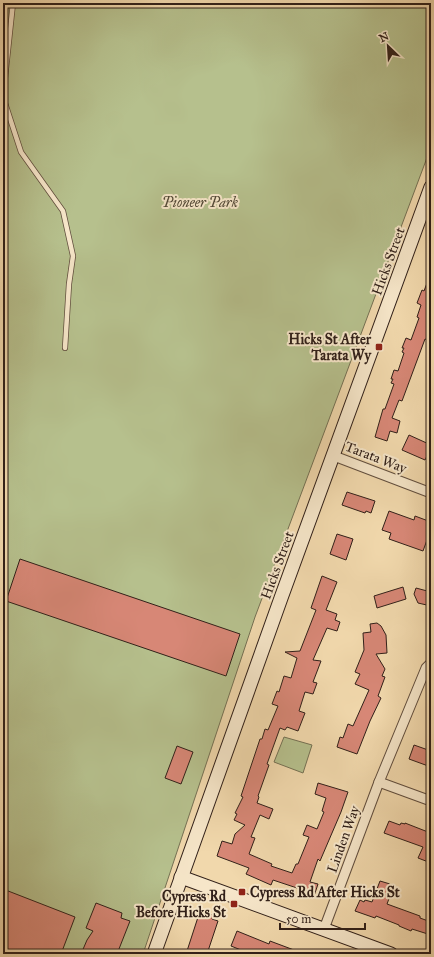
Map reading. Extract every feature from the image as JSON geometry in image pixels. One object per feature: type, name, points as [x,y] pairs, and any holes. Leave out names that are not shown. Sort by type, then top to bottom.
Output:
[{"type":"street","name":"Hicks Street","points":[[154,954],[431,187]]},
{"type":"street","name":"Tarata Way","points":[[334,456],[431,493]]},
{"type":"street","name":"Linden Way","points":[[324,929],[379,782],[426,668],[431,663]]},
{"type":"street","points":[[379,782],[431,801]]},
{"type":"street","points":[[181,877],[391,954]]},
{"type":"lane","points":[[13,3],[3,97],[21,152],[63,211],[72,256],[65,348]]},
{"type":"green space","name":"Pioneer Park","points":[[3,3],[431,3],[431,147],[255,617],[143,954],[3,954]]},
{"type":"green space","points":[[284,737],[312,745],[303,773],[274,762]]},
{"type":"building","points":[[430,275],[431,341],[425,339],[402,401],[399,400],[392,418],[400,421],[397,433],[390,431],[387,441],[375,437],[383,409],[385,409],[394,384],[391,383],[393,379],[391,379],[394,370],[398,371],[404,353],[402,352],[404,348],[402,348],[406,338],[411,340],[419,318],[417,317],[421,305],[417,303],[422,290],[424,291]]},
{"type":"building","points":[[409,435],[431,445],[425,460],[402,450]]},
{"type":"building","points":[[347,492],[375,501],[371,513],[366,511],[365,513],[342,505]]},
{"type":"building","points":[[389,511],[414,520],[415,516],[431,522],[431,541],[427,540],[423,551],[389,539],[391,533],[382,530]]},
{"type":"building","points":[[337,534],[353,539],[346,560],[330,554]]},
{"type":"building","points":[[20,559],[240,634],[226,676],[6,601]]},
{"type":"building","points":[[322,576],[337,582],[326,610],[337,614],[335,620],[340,622],[337,631],[327,628],[313,660],[321,661],[313,682],[317,683],[313,694],[305,692],[299,711],[305,713],[298,731],[287,727],[285,730],[280,728],[267,764],[269,765],[257,803],[273,809],[269,819],[260,815],[251,837],[255,838],[249,854],[272,864],[271,866],[292,873],[296,864],[298,864],[309,837],[303,835],[307,825],[317,829],[324,812],[322,811],[326,798],[315,794],[318,783],[348,792],[320,861],[318,859],[310,882],[318,884],[314,896],[299,891],[300,889],[273,880],[271,885],[246,874],[249,868],[217,856],[222,841],[232,844],[235,834],[245,825],[234,820],[237,814],[235,813],[243,797],[241,796],[260,739],[262,739],[265,729],[268,730],[278,706],[272,704],[277,691],[279,692],[284,676],[291,678],[297,658],[285,652],[300,651],[316,610],[311,608]]},
{"type":"building","points":[[403,587],[406,599],[377,608],[374,596]]},
{"type":"building","points":[[416,588],[431,592],[431,606],[418,603],[414,594]]},
{"type":"building","points":[[377,623],[381,626],[386,635],[387,653],[376,654],[385,669],[382,676],[385,677],[378,696],[381,698],[357,754],[337,747],[340,737],[343,738],[348,724],[353,726],[369,690],[355,684],[360,674],[355,672],[364,650],[363,633],[371,632],[370,624]]},
{"type":"building","points":[[414,745],[431,751],[431,767],[409,759]]},
{"type":"building","points":[[177,746],[193,752],[181,784],[165,778]]},
{"type":"building","points":[[389,821],[400,825],[401,823],[405,823],[428,832],[431,827],[431,863],[418,858],[423,847],[384,833]]},
{"type":"building","points":[[380,881],[390,884],[386,895],[390,896],[387,904],[420,916],[420,918],[431,922],[431,935],[412,929],[411,931],[376,916],[375,918],[355,911],[360,900],[364,902],[365,900],[372,902]]},
{"type":"building","points":[[3,889],[75,917],[61,954],[3,954]]},
{"type":"building","points":[[96,903],[122,913],[121,918],[130,921],[117,954],[81,954],[93,931],[86,928]]},
{"type":"building","points":[[200,911],[213,915],[212,919],[218,921],[207,954],[186,954]]},
{"type":"building","points":[[237,931],[269,944],[270,941],[302,954],[240,954],[241,950],[231,946]]},
{"type":"place","name":"Hicks St After Tarata Wy","points":[[379,347]]},
{"type":"place","name":"Cypress Rd After Hicks St","points":[[242,892]]},
{"type":"place","name":"Cypress Rd Before Hicks St","points":[[234,904]]}]
